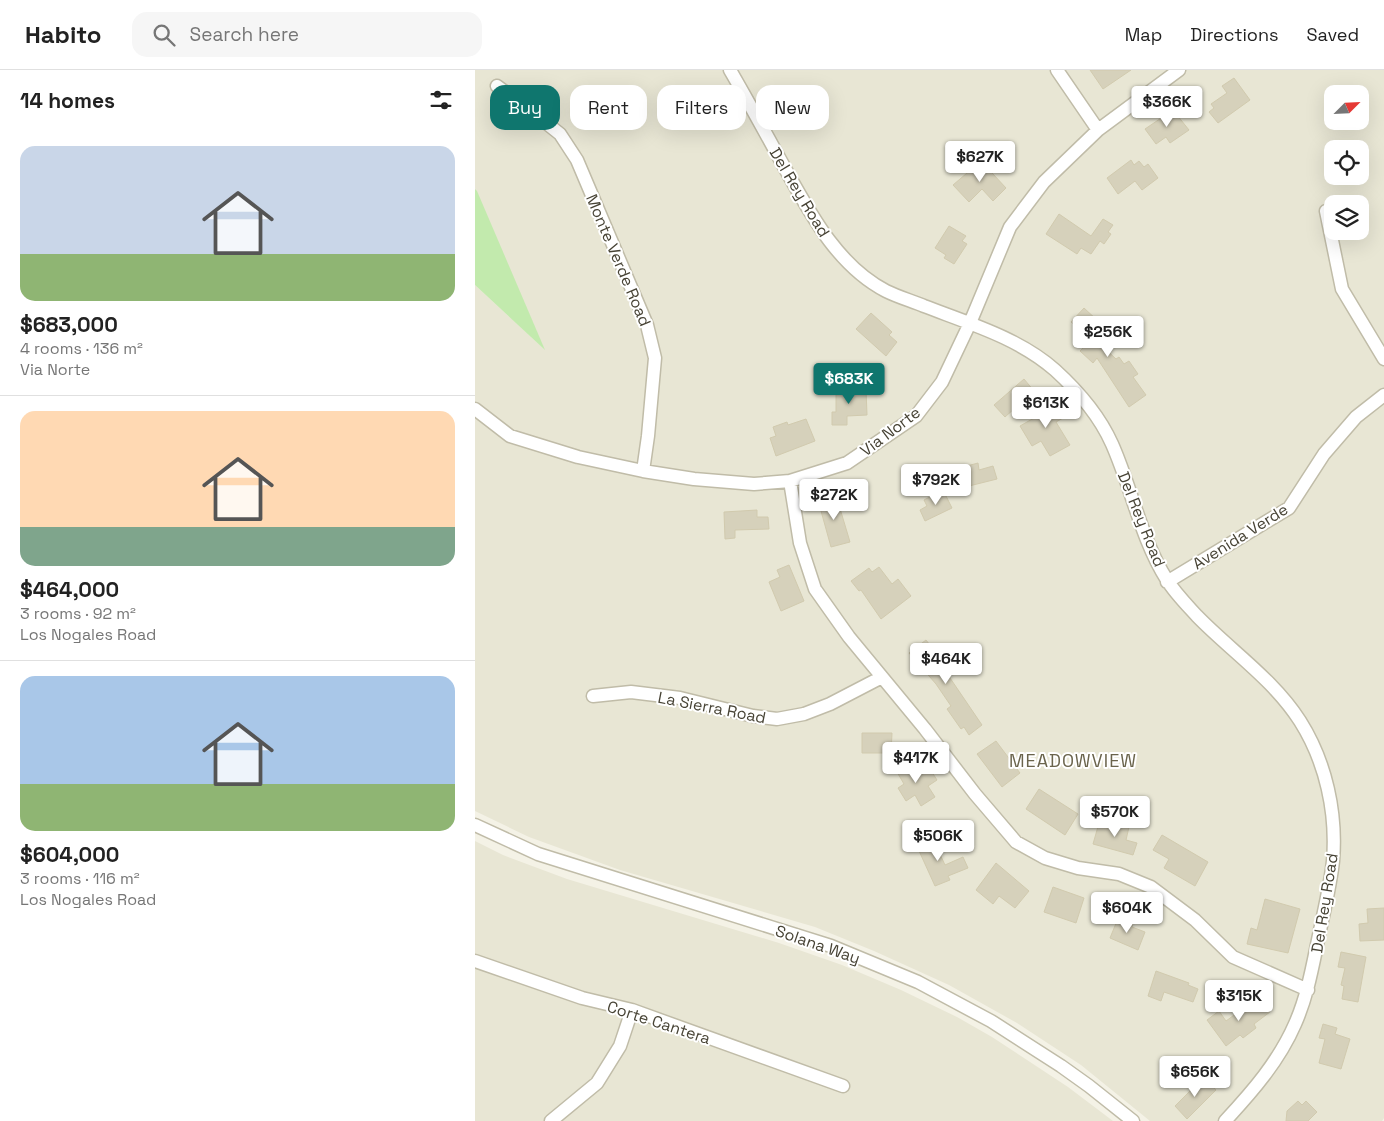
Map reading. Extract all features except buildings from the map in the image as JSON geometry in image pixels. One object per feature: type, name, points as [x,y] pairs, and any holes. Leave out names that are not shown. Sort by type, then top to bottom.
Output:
[{"type":"street","name":"Del Rey Road","points":[[730,70],[813,218],[840,253],[869,280],[887,292],[1018,344],[1054,369],[1080,397],[1096,417],[1110,440],[1124,473],[1148,542],[1167,582],[1206,625],[1248,662],[1282,696],[1301,722],[1318,756],[1328,787],[1333,824],[1333,863],[1308,990],[1295,1025],[1269,1070],[1225,1121]]},
{"type":"street","points":[[1057,70],[1098,130]]},
{"type":"street","name":"Via Norte","points":[[475,410],[510,436],[578,457],[643,471],[694,479],[754,484],[790,481],[847,463],[916,416],[943,382],[970,324],[1010,228],[1044,182],[1098,130],[1179,70]]},
{"type":"street","name":"Monte Verde Road","points":[[555,130],[560,134],[577,160],[647,325],[655,358],[643,471]]},
{"type":"street","points":[[1331,240],[1342,289],[1384,359]]},
{"type":"street","name":"Avenida Verde","points":[[1167,582],[1289,508],[1324,454],[1356,417],[1384,395]]},
{"type":"street","points":[[790,481],[800,543],[815,589],[849,637],[925,729],[975,794],[1017,842],[1045,858],[1078,868],[1119,874],[1151,887],[1195,920],[1233,957],[1308,990]]},
{"type":"street","name":"La Sierra Road","points":[[593,696],[631,692],[680,698],[753,716],[777,719],[804,714],[830,704],[881,677]]},
{"type":"street","name":"Solana Way","points":[[475,825],[538,854],[831,946],[918,982],[991,1021],[1089,1086],[1133,1121]]},
{"type":"street","name":"Corte Cantera","points":[[475,961],[583,998],[632,1010],[843,1086]]},
{"type":"street","points":[[551,1121],[567,1116],[597,1083],[620,1046],[632,1010]]},
{"type":"shaded area","points":[[475,70],[1384,70],[1384,1118],[1382,1121],[1150,1121],[1081,1065],[1017,1023],[949,985],[815,927],[620,870],[529,837],[475,811],[475,285],[544,349],[475,189]]},
{"type":"shaded area","points":[[475,841],[503,855],[567,879],[779,943],[842,965],[901,990],[957,1017],[992,1037],[1068,1087],[1113,1121],[475,1121]]},
{"type":"green space","points":[[475,189],[477,191],[545,350],[475,285]]},
{"type":"district","name":"MEADOWVIEW","points":[[1073,761]]}]
